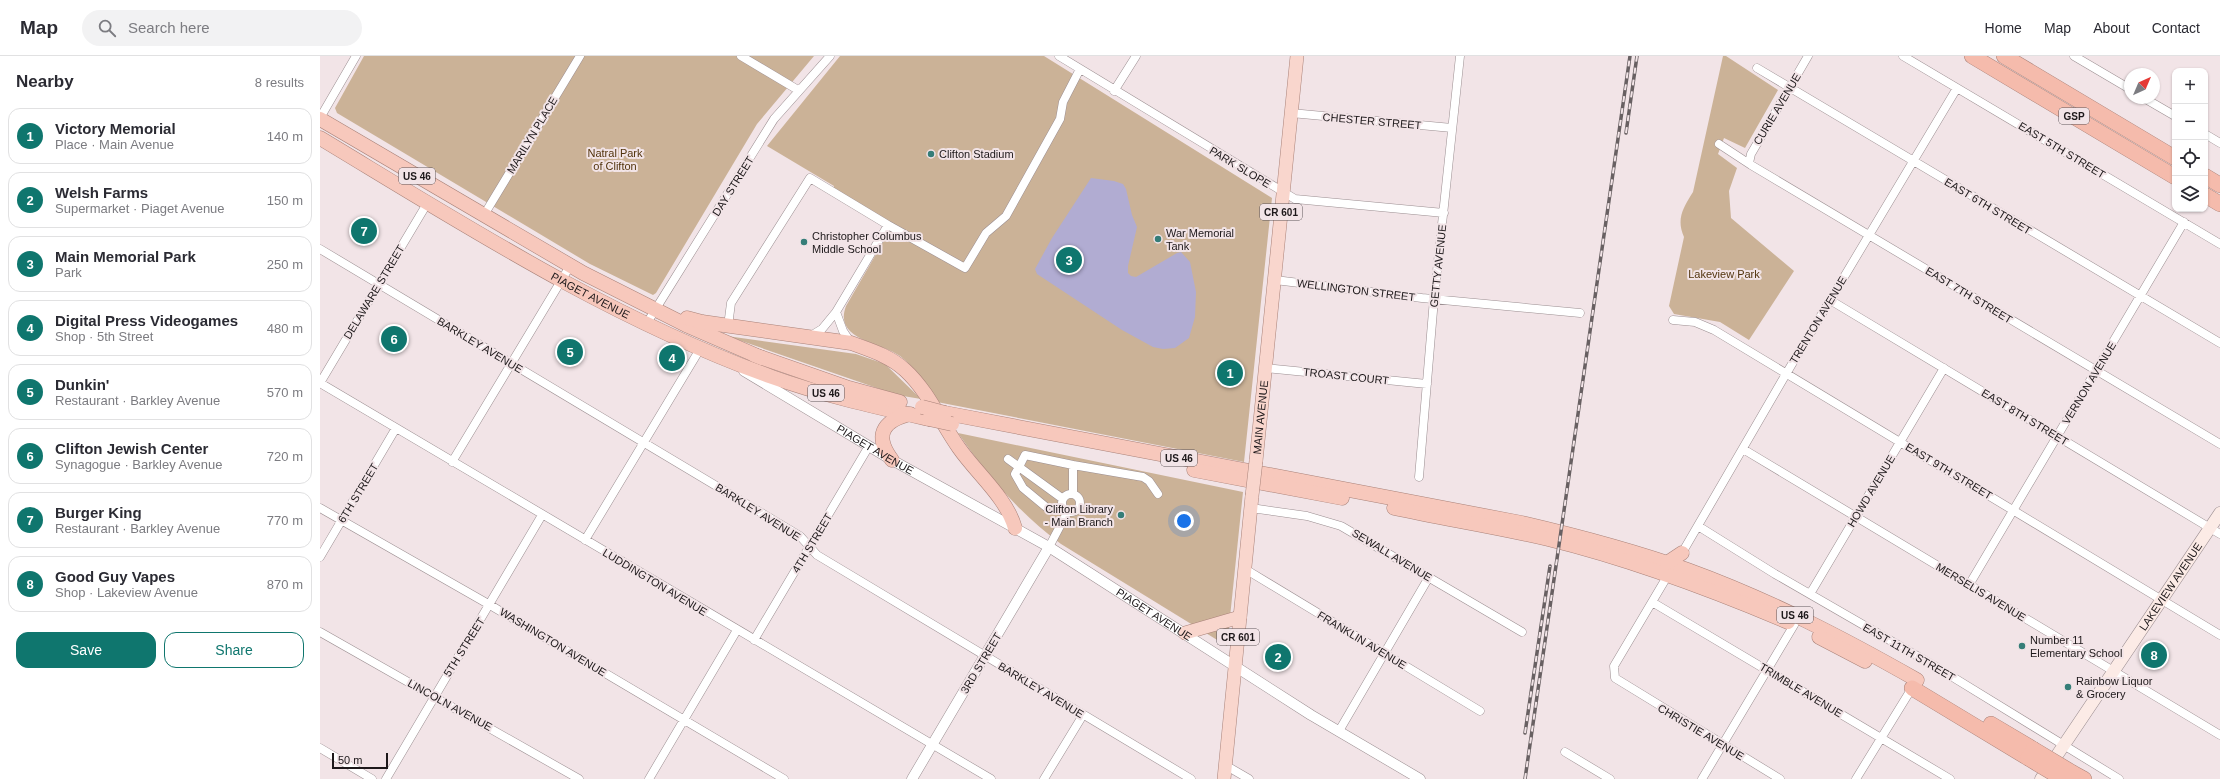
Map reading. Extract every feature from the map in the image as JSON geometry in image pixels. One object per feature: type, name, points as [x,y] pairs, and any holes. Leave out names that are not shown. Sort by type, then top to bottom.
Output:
[{"type":"highway","name":"GSP","points":[[1972,56],[2173,176]]},
{"type":"highway","name":"GSP","points":[[2004,56],[2172,156]]},
{"type":"highway","name":"PIAGET AVENUE","points":[[320,119],[570,266],[686,325],[762,358]]},
{"type":"highway","name":"PIAGET AVENUE","points":[[320,138],[560,281],[700,349],[726,359]]},
{"type":"highway","points":[[2208,178],[2220,185]]},
{"type":"highway","points":[[2208,197],[2220,204]]},
{"type":"highway","points":[[656,309],[702,322],[851,344],[887,358],[905,370],[916,381],[959,448],[1013,522]]},
{"type":"highway","points":[[700,349],[707,342],[762,358]]},
{"type":"highway","name":"US 46","points":[[762,358],[920,414]]},
{"type":"highway","name":"US 46","points":[[726,359],[772,377],[813,390],[920,414],[949,418],[1541,538],[1668,569],[1754,596],[1852,643],[1914,684],[2073,777]]},
{"type":"highway","points":[[892,460],[884,450],[882,440],[883,431],[889,422],[898,417],[920,414]]},
{"type":"highway","points":[[1668,569],[1682,553]]},
{"type":"highway","name":"US 46","points":[[1668,569],[1794,625],[1914,684]]},
{"type":"main road","name":"MAIN AVENUE","points":[[1224,779],[1297,56]]},
{"type":"main road","name":"LAKEVIEW AVENUE","points":[[2041,779],[2162,599],[2215,531],[2220,513]]},
{"type":"main road","points":[[1185,634],[1240,617]]},
{"type":"street","points":[[320,119],[356,56]]},
{"type":"street","points":[[741,56],[798,90]]},
{"type":"street","name":"DAY STREET","points":[[647,323],[774,119],[798,90],[830,56]]},
{"type":"street","name":"PARK SLOPE","points":[[1059,56],[1114,91],[1295,199],[1444,213]]},
{"type":"street","points":[[1114,91],[1136,56]]},
{"type":"street","name":"GETTY AVENUE","points":[[1419,477],[1428,384],[1434,298],[1460,56]]},
{"type":"street","name":"CURIE AVENUE","points":[[1749,163],[1751,154],[1808,56]]},
{"type":"street","name":"EAST 5TH STREET","points":[[1903,56],[2220,244]]},
{"type":"street","points":[[2074,56],[2124,86]]},
{"type":"street","name":"MARILYN PLACE","points":[[484,215],[577,57]]},
{"type":"street","name":"EAST 6TH STREET","points":[[1757,68],[2220,343]]},
{"type":"street","points":[[728,326],[731,303],[810,178],[888,225],[965,268],[986,233],[1006,216],[1060,119],[1064,102],[1080,69]]},
{"type":"street","name":"TRENTON AVENUE","points":[[1682,553],[1786,374],[1957,88]]},
{"type":"street","points":[[2154,104],[2172,114]]},
{"type":"street","name":"CHESTER STREET","points":[[1291,113],[1452,128]]},
{"type":"street","points":[[2208,136],[2220,143]]},
{"type":"street","name":"EAST 7TH STREET","points":[[1719,144],[2220,444]]},
{"type":"street","name":"DELAWARE STREET","points":[[320,383],[428,202]]},
{"type":"street","name":"VERNON AVENUE","points":[[1969,585],[2184,222]]},
{"type":"street","points":[[808,337],[822,329],[836,312],[888,225]]},
{"type":"street","name":"BARKLEY AVENUE","points":[[320,249],[800,536],[817,556],[1191,779]]},
{"type":"street","points":[[452,462],[570,266]]},
{"type":"street","name":"WELLINGTON STREET","points":[[1275,280],[1580,313]]},
{"type":"street","name":"EAST 8TH STREET","points":[[1830,300],[2215,531]]},
{"type":"street","points":[[836,312],[843,331],[851,344]]},
{"type":"street","name":"EAST 9TH STREET","points":[[1673,320],[1695,322],[1714,330],[2014,509],[2220,635]]},
{"type":"street","points":[[585,540],[700,349]]},
{"type":"street","name":"PIAGET AVENUE","points":[[726,359],[892,460],[1013,522],[1049,547],[1185,634],[1339,731],[1420,779]]},
{"type":"street","name":"TROAST COURT","points":[[1266,368],[1428,384]]},
{"type":"street","name":"HOWD AVENUE","points":[[1810,594],[1944,368]]},
{"type":"street","name":"LUDDINGTON AVENUE","points":[[320,383],[990,779]]},
{"type":"street","name":"6TH STREET","points":[[320,557],[396,428]]},
{"type":"street","name":"4TH STREET","points":[[754,640],[869,446]]},
{"type":"street","name":"MERSELIS AVENUE","points":[[1743,449],[2220,735]]},
{"type":"street","points":[[1046,507],[1023,488],[1015,474],[1025,455],[1073,466],[1143,477],[1149,481],[1158,494]]},
{"type":"street","points":[[1008,459],[1063,499]]},
{"type":"street","points":[[1073,466],[1073,494]]},
{"type":"street","points":[[1067,513],[1062,507],[1063,499],[1070,494],[1073,494]]},
{"type":"street","points":[[1049,547],[1067,513],[1078,510],[1080,499],[1073,494]]},
{"type":"street","name":"SEWALL AVENUE","points":[[1252,502],[1341,526],[1522,632]]},
{"type":"street","name":"WASHINGTON AVENUE","points":[[320,508],[490,605],[685,719],[784,779]]},
{"type":"street","name":"5TH STREET","points":[[386,779],[433,697],[490,605],[542,515]]},
{"type":"street","name":"EAST 11TH STREET","points":[[1698,526],[1810,594],[1938,668],[2119,779]]},
{"type":"street","name":"3RD STREET","points":[[912,779],[1049,547]]},
{"type":"street","name":"FRANKLIN AVENUE","points":[[1245,569],[1480,711]]},
{"type":"street","points":[[1652,602],[1668,569]]},
{"type":"street","points":[[1339,731],[1429,577]]},
{"type":"street","name":"TRIMBLE AVENUE","points":[[1652,602],[1950,779]]},
{"type":"street","name":"CHRISTIE AVENUE","points":[[1652,602],[1614,666],[1614,678],[1780,779]]},
{"type":"street","points":[[1702,779],[1794,625]]},
{"type":"street","points":[[649,779],[737,630]]},
{"type":"street","name":"LINCOLN AVENUE","points":[[320,632],[579,779]]},
{"type":"street","points":[[1856,779],[1914,684]]},
{"type":"street","points":[[1044,779],[1083,714]]},
{"type":"street","points":[[320,748],[372,779]]},
{"type":"street","points":[[1565,752],[1610,779]]},
{"type":"street","points":[[1225,765],[1249,779]]},
{"type":"green space","name":"Natral Park of Clifton","points":[[364,56],[814,56],[757,124],[656,293],[653,295],[590,264],[337,113],[335,108]]},
{"type":"green space","points":[[840,56],[1044,56],[1272,198],[1244,462],[937,402],[916,372],[900,356],[852,333],[846,326],[844,317],[846,306],[893,225],[833,189],[834,186],[767,146]]},
{"type":"green space","name":"Lakeview Park","points":[[1723,56],[1726,56],[1778,90],[1745,148],[1724,138],[1718,154],[1737,168],[1729,191],[1731,218],[1794,271],[1749,340],[1720,322],[1674,314],[1669,306],[1684,237],[1681,225],[1682,214],[1686,203],[1693,192]]},
{"type":"green space","points":[[727,336],[856,354],[885,364],[921,399],[897,395]]},
{"type":"green space","points":[[958,433],[1243,492],[1227,646],[1061,544],[1032,520],[1005,493]]},
{"type":"shaded area","points":[[1091,178],[1114,181],[1123,184],[1126,189],[1132,215],[1137,227],[1128,266],[1128,273],[1131,276],[1136,277],[1181,252],[1190,262],[1196,292],[1195,317],[1189,338],[1175,348],[1163,349],[1153,347],[1122,330],[1037,274],[1035,269],[1052,238]]},
{"type":"railway","points":[[1525,779],[1630,56]]},
{"type":"railway","points":[[1626,133],[1637,56]]},
{"type":"railway","points":[[1525,733],[1550,566]]},
{"type":"place","name":"Clifton Stadium","points":[[931,154]]},
{"type":"place","name":"Burger King","points":[[364,231]]},
{"type":"place","name":"War Memorial Tank","points":[[1158,239]]},
{"type":"place","name":"Christopher Columbus Middle School","points":[[804,242]]},
{"type":"place","name":"Main Memorial Park","points":[[1069,260]]},
{"type":"place","name":"Clifton Jewish Center","points":[[394,339]]},
{"type":"place","name":"Dunkin'","points":[[570,352]]},
{"type":"place","name":"Digital Press Videogames","points":[[672,358]]},
{"type":"place","name":"Victory Memorial","points":[[1230,373]]},
{"type":"place","name":"Clifton Library - Main Branch","points":[[1121,515]]},
{"type":"place","name":"Number 11 Elementary School","points":[[2022,646]]},
{"type":"place","name":"Good Guy Vapes","points":[[2154,655]]},
{"type":"place","name":"Welsh Farms","points":[[1278,657]]},
{"type":"place","name":"Rainbow Liquor & Grocery","points":[[2068,687]]}]
